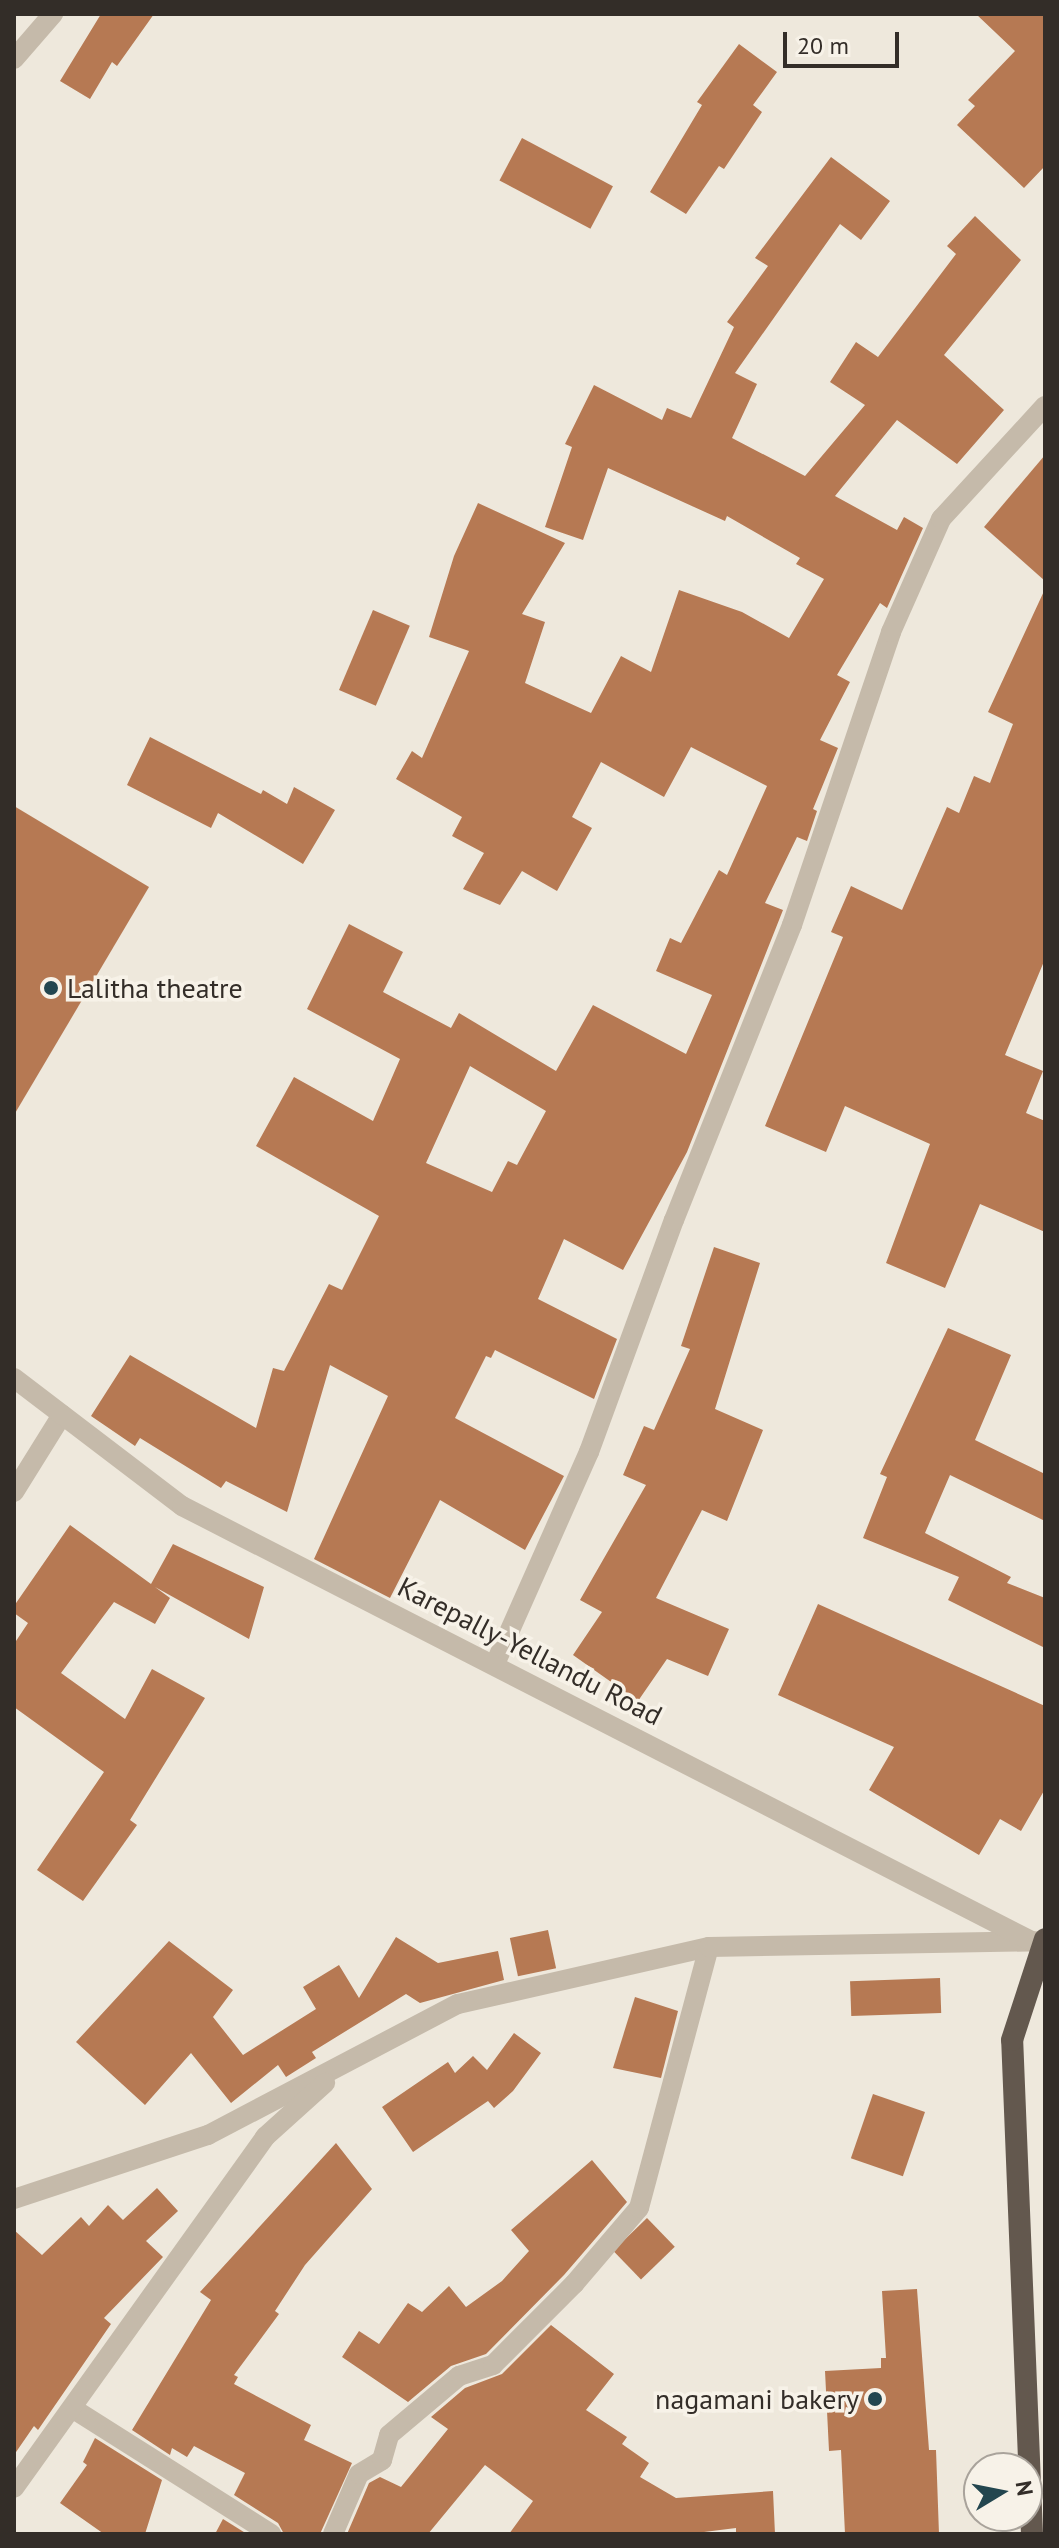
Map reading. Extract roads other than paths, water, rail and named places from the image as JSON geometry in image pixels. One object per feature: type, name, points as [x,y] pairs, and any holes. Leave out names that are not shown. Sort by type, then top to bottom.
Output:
[{"type":"highway","points":[[1032,2534],[1012,2040],[1043,1938]]},
{"type":"street","points":[[14,59],[53,14]]},
{"type":"street","points":[[495,1664],[589,1452],[674,1220],[792,925],[904,604],[941,519],[1045,406]]},
{"type":"street","name":"Karepally-Yellandu Road","points":[[14,1378],[182,1506],[1043,1938]]},
{"type":"street","points":[[14,1492],[62,1415]]},
{"type":"street","points":[[14,2199],[208,2135],[458,2004],[709,1947],[1043,1938]]},
{"type":"street","points":[[333,2534],[359,2474],[382,2460],[389,2435],[459,2376],[493,2365],[574,2284],[639,2208],[709,1947]]},
{"type":"street","points":[[14,2488],[265,2137],[344,2064]]},
{"type":"street","points":[[72,2408],[271,2534]]},
{"type":"place","name":"Lalitha theatre","points":[[51,988]]},
{"type":"place","name":"nagamani bakery","points":[[875,2399]]}]
